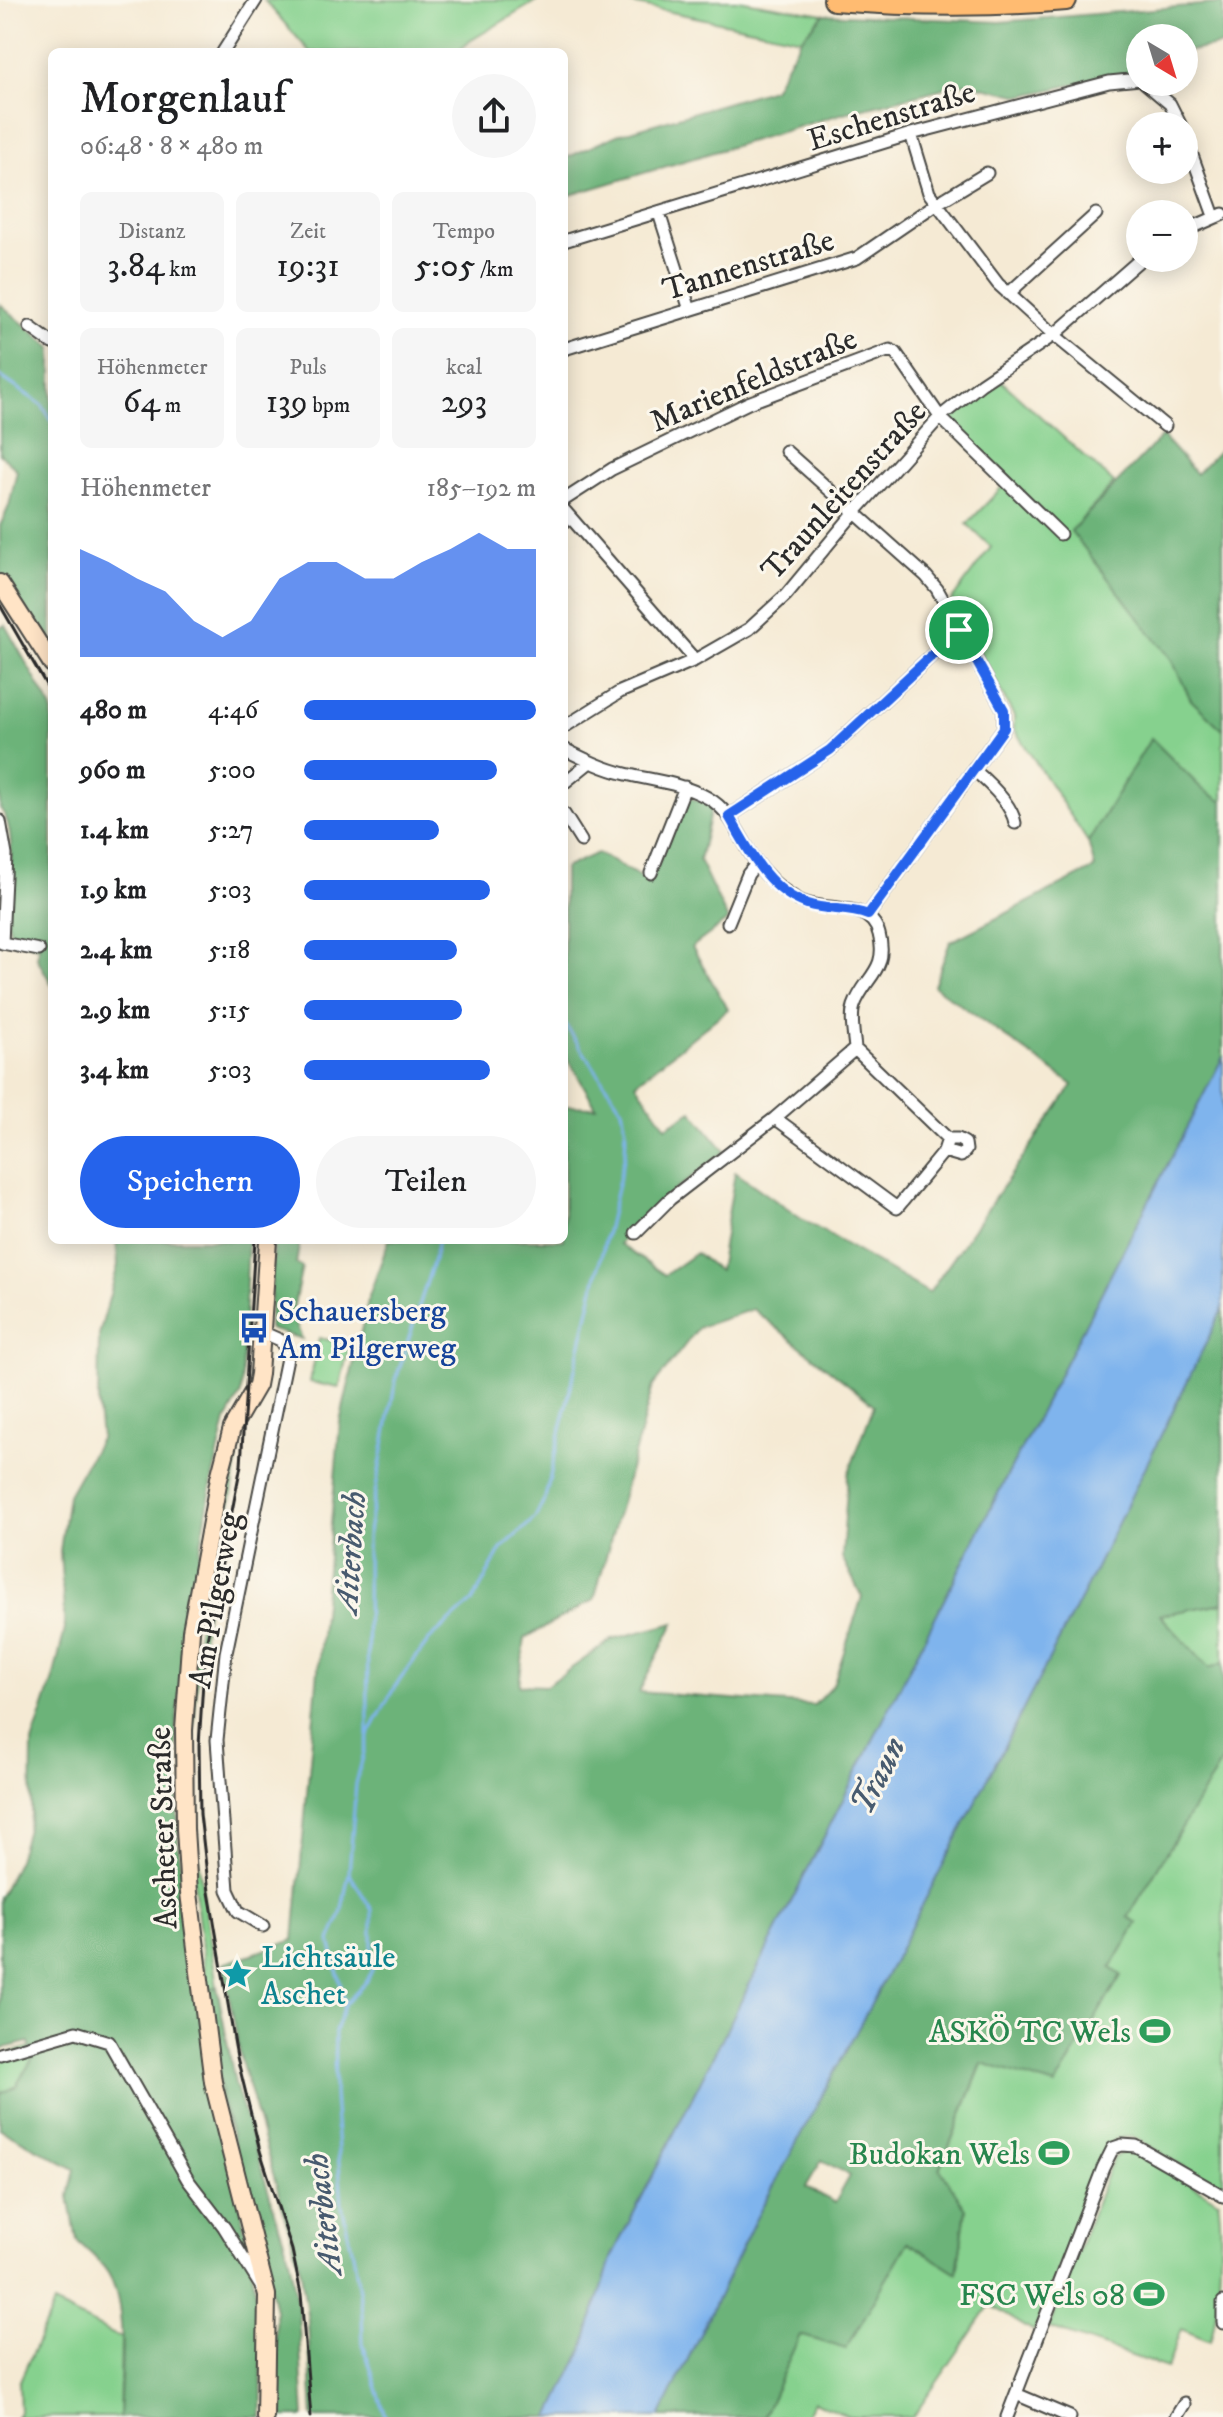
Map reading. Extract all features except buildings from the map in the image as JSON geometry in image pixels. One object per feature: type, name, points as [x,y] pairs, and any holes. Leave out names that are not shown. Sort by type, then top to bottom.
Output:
[{"type":"highway","points":[[834,0],[923,5],[1028,4],[1066,0]]},
{"type":"main road","points":[[0,583],[48,658]]},
{"type":"main road","name":"Ascheter Straße","points":[[265,2417],[267,2295],[213,2082],[189,1893],[184,1744],[191,1631],[219,1478],[232,1428],[257,1385],[268,1244]]},
{"type":"street","points":[[226,48],[256,0]]},
{"type":"street","name":"Eschenstraße","points":[[568,240],[911,134],[1109,82],[1126,81]]},
{"type":"street","name":"Eschenstraße","points":[[1160,96],[1174,112]]},
{"type":"street","points":[[911,134],[929,193],[1008,294],[1165,426]]},
{"type":"street","points":[[1198,167],[1218,215],[1198,224]]},
{"type":"street","name":"Tannenstraße","points":[[568,348],[857,258],[987,173]]},
{"type":"street","points":[[659,213],[690,310]]},
{"type":"street","points":[[1008,294],[1096,214]]},
{"type":"street","name":"Traunleitenstraße","points":[[568,724],[620,692],[728,643],[767,614],[940,417],[981,384],[1054,335],[1126,272]]},
{"type":"street","points":[[30,327],[48,340]]},
{"type":"street","name":"Marienfeldstraße","points":[[568,497],[612,469],[748,403],[890,350],[896,353],[940,417]]},
{"type":"street","points":[[940,417],[1060,534]]},
{"type":"street","points":[[786,451],[937,589],[1004,710],[1004,728],[868,915]]},
{"type":"street","points":[[568,515],[695,660]]},
{"type":"street","points":[[729,816],[830,750],[959,630]]},
{"type":"street","points":[[568,751],[590,762],[685,787],[711,799],[729,816],[757,863],[770,878],[800,901],[868,915],[878,930],[882,948],[879,968],[854,1007],[855,1049],[946,1145],[897,1208],[775,1118]]},
{"type":"street","points":[[568,780],[590,762]]},
{"type":"street","points":[[974,770],[1014,815],[1015,823]]},
{"type":"street","points":[[651,873],[685,787]]},
{"type":"street","points":[[568,820],[581,841]]},
{"type":"street","points":[[0,821],[6,855],[1,944],[39,950]]},
{"type":"street","points":[[728,923],[748,874],[757,863]]},
{"type":"street","points":[[636,1233],[670,1199],[775,1118],[855,1049]]},
{"type":"street","name":"Am Pilgerweg","points":[[262,1332],[280,1340],[288,1353],[226,1653],[217,1740],[228,1890],[238,1911],[263,1926]]},
{"type":"street","points":[[0,2054],[76,2032],[109,2042],[188,2180],[224,2227],[267,2295]]},
{"type":"street","points":[[1007,2417],[1113,2148],[1136,2146],[1223,2196]]},
{"type":"street","points":[[1223,2302],[1223,2323]]},
{"type":"street","points":[[1016,2394],[1070,2417]]},
{"type":"street","points":[[1176,2417],[1184,2404]]},
{"type":"green space","points":[[264,0],[538,0],[462,48],[306,48]]},
{"type":"green space","points":[[613,0],[737,0],[824,14],[801,39]]},
{"type":"green space","points":[[1223,3],[1223,45],[1198,49],[1198,24],[1126,24],[1126,75],[1021,96],[965,83],[844,113],[568,196],[568,157],[617,135],[773,89],[801,39],[824,14],[1000,22]]},
{"type":"green space","points":[[0,304],[48,345],[48,645],[0,573],[0,526],[9,506],[17,470],[0,454]]},
{"type":"green space","points":[[999,379],[1114,483],[1071,531],[1172,660],[1191,700],[1223,730],[1223,802],[1202,789],[1151,738],[1088,842],[1014,729],[1014,716],[951,601],[991,547],[967,524],[1005,484],[945,420]]},
{"type":"green space","points":[[1162,436],[1196,474],[1223,446],[1223,730],[1191,700],[1172,660],[1071,531]]},
{"type":"green space","points":[[5,625],[48,702],[48,978],[37,958],[39,946],[13,940],[7,918],[11,845],[10,831],[0,808],[0,628]]},
{"type":"green space","points":[[1151,738],[1202,789],[1223,802],[1223,1057],[612,2256],[583,2349],[550,2417],[313,2417],[308,2321],[301,2272],[242,2064],[223,1964],[294,1940],[340,1422],[369,1296],[388,1244],[568,1244],[568,1106],[596,1107],[568,1059],[568,866],[597,853],[650,882],[687,797],[712,805],[699,860],[728,920],[692,947],[728,1009],[636,1083],[666,1127],[692,1111],[725,1151],[669,1195],[619,1244],[665,1275],[696,1253],[719,1271],[735,1172],[800,1218],[929,1293],[1073,1085],[934,986],[950,942],[1095,868],[1088,842]],"holes":[[[753,1309],[874,1405],[848,1475],[842,1557],[862,1597],[833,1685],[814,1705],[639,1692],[674,1623],[613,1639],[546,1686],[519,1685],[525,1638],[594,1600],[653,1386],[699,1327]]]},
{"type":"green space","points":[[116,1244],[248,1244],[241,1394],[226,1421],[213,1476],[186,1630],[176,1727],[178,1846],[261,2323],[262,2417],[119,2417],[122,2343],[118,2304],[108,2273],[77,2241],[69,2196],[75,2169],[0,2129],[0,2094],[16,2086],[33,2058],[29,2042],[0,2049],[0,1897],[18,1860],[31,1815],[32,1743],[65,1629],[60,1551],[68,1495],[101,1437],[98,1410],[99,1335],[118,1265]]},
{"type":"green space","points":[[274,1244],[299,1244],[296,1264],[302,1267],[292,1314],[302,1339],[269,1329]]},
{"type":"green space","points":[[1223,1308],[1223,1603],[1160,1615],[1209,1668],[1223,1663],[1223,1759],[1128,1917],[1137,1923],[1111,1968],[1121,1975],[1055,2086],[982,2063],[940,2169],[966,2209],[957,2273],[908,2242],[846,2349],[800,2335],[763,2417],[660,2417],[753,2224],[876,1995],[1095,1570]],"holes":[[[822,2160],[850,2176],[835,2203],[806,2187]]]},
{"type":"green space","points":[[319,1338],[350,1344],[339,1388],[310,1382]]},
{"type":"green space","points":[[238,1434],[233,1488],[201,1649],[193,1740],[195,1831],[217,1987],[207,1989],[193,1874],[190,1732],[196,1642],[230,1451]]},
{"type":"green space","points":[[1223,1603],[1223,1663],[1209,1669],[1160,1615]]},
{"type":"green space","points":[[1223,1759],[1223,2190],[1132,2136],[1115,2139],[1073,2231],[1034,2332],[990,2305],[913,2417],[849,2417],[814,2402],[805,2417],[763,2417],[800,2334],[846,2348],[908,2242],[957,2273],[966,2209],[940,2170],[983,2062],[1054,2085],[1121,1976],[1111,1968],[1137,1923],[1128,1917]]},
{"type":"green space","points":[[217,1987],[235,2084],[289,2257],[298,2309],[304,2417],[276,2417],[275,2310],[222,2098],[207,1989]]},
{"type":"green space","points":[[30,2047],[33,2058],[16,2086],[0,2094],[0,2055]]},
{"type":"green space","name":"FSC Wels 08","points":[[1124,2151],[1140,2152],[1218,2201],[1220,2270],[1210,2341],[1181,2329],[1167,2368],[1049,2328],[1113,2158]]},
{"type":"green space","points":[[54,2304],[121,2338],[119,2417],[16,2417],[20,2412],[19,2383]]},
{"type":"water","name":"Traun","points":[[1223,1057],[1223,1308],[1095,1570],[876,1995],[753,2224],[660,2417],[550,2417],[583,2349],[612,2256]]},
{"type":"waterway","name":"Aiterbach","points":[[0,376],[42,405],[48,415]]},
{"type":"waterway","points":[[369,1734],[394,1688],[429,1640],[473,1601],[501,1549],[535,1518],[545,1498],[625,1154],[626,1131],[622,1109],[568,1029]]},
{"type":"waterway","name":"Aiterbach","points":[[386,2417],[363,2344],[362,2311],[354,2258],[342,2206],[334,2094],[335,2031],[345,2003],[330,1941],[341,1914],[349,1873],[356,1784],[368,1737],[367,1537],[396,1379],[437,1244]]},
{"type":"waterway","name":"Aiterbach","points":[[347,2002],[367,1981],[372,1970],[372,1910],[349,1873]]},
{"type":"railway","points":[[0,605],[48,688]]},
{"type":"railway","points":[[255,1244],[241,1465],[205,1650],[199,1745],[200,1814],[209,1892],[237,2057],[260,2151],[292,2250],[301,2294],[311,2417]]},
{"type":"place","name":"Schauersberg Am Pilgerweg","points":[[254,1328]]},
{"type":"place","name":"Lichtsäule Aschet","points":[[237,1974]]},
{"type":"place","name":"ASKÖ TC Wels","points":[[1155,2031]]},
{"type":"place","name":"Budokan Wels","points":[[1054,2153]]},
{"type":"place","name":"FSC Wels 08","points":[[1149,2294]]},
{"type":"route","points":[[959,630],[1004,710],[1004,728],[868,915],[853,910],[815,906],[793,897],[757,863],[729,816],[830,750],[959,630]]}]
